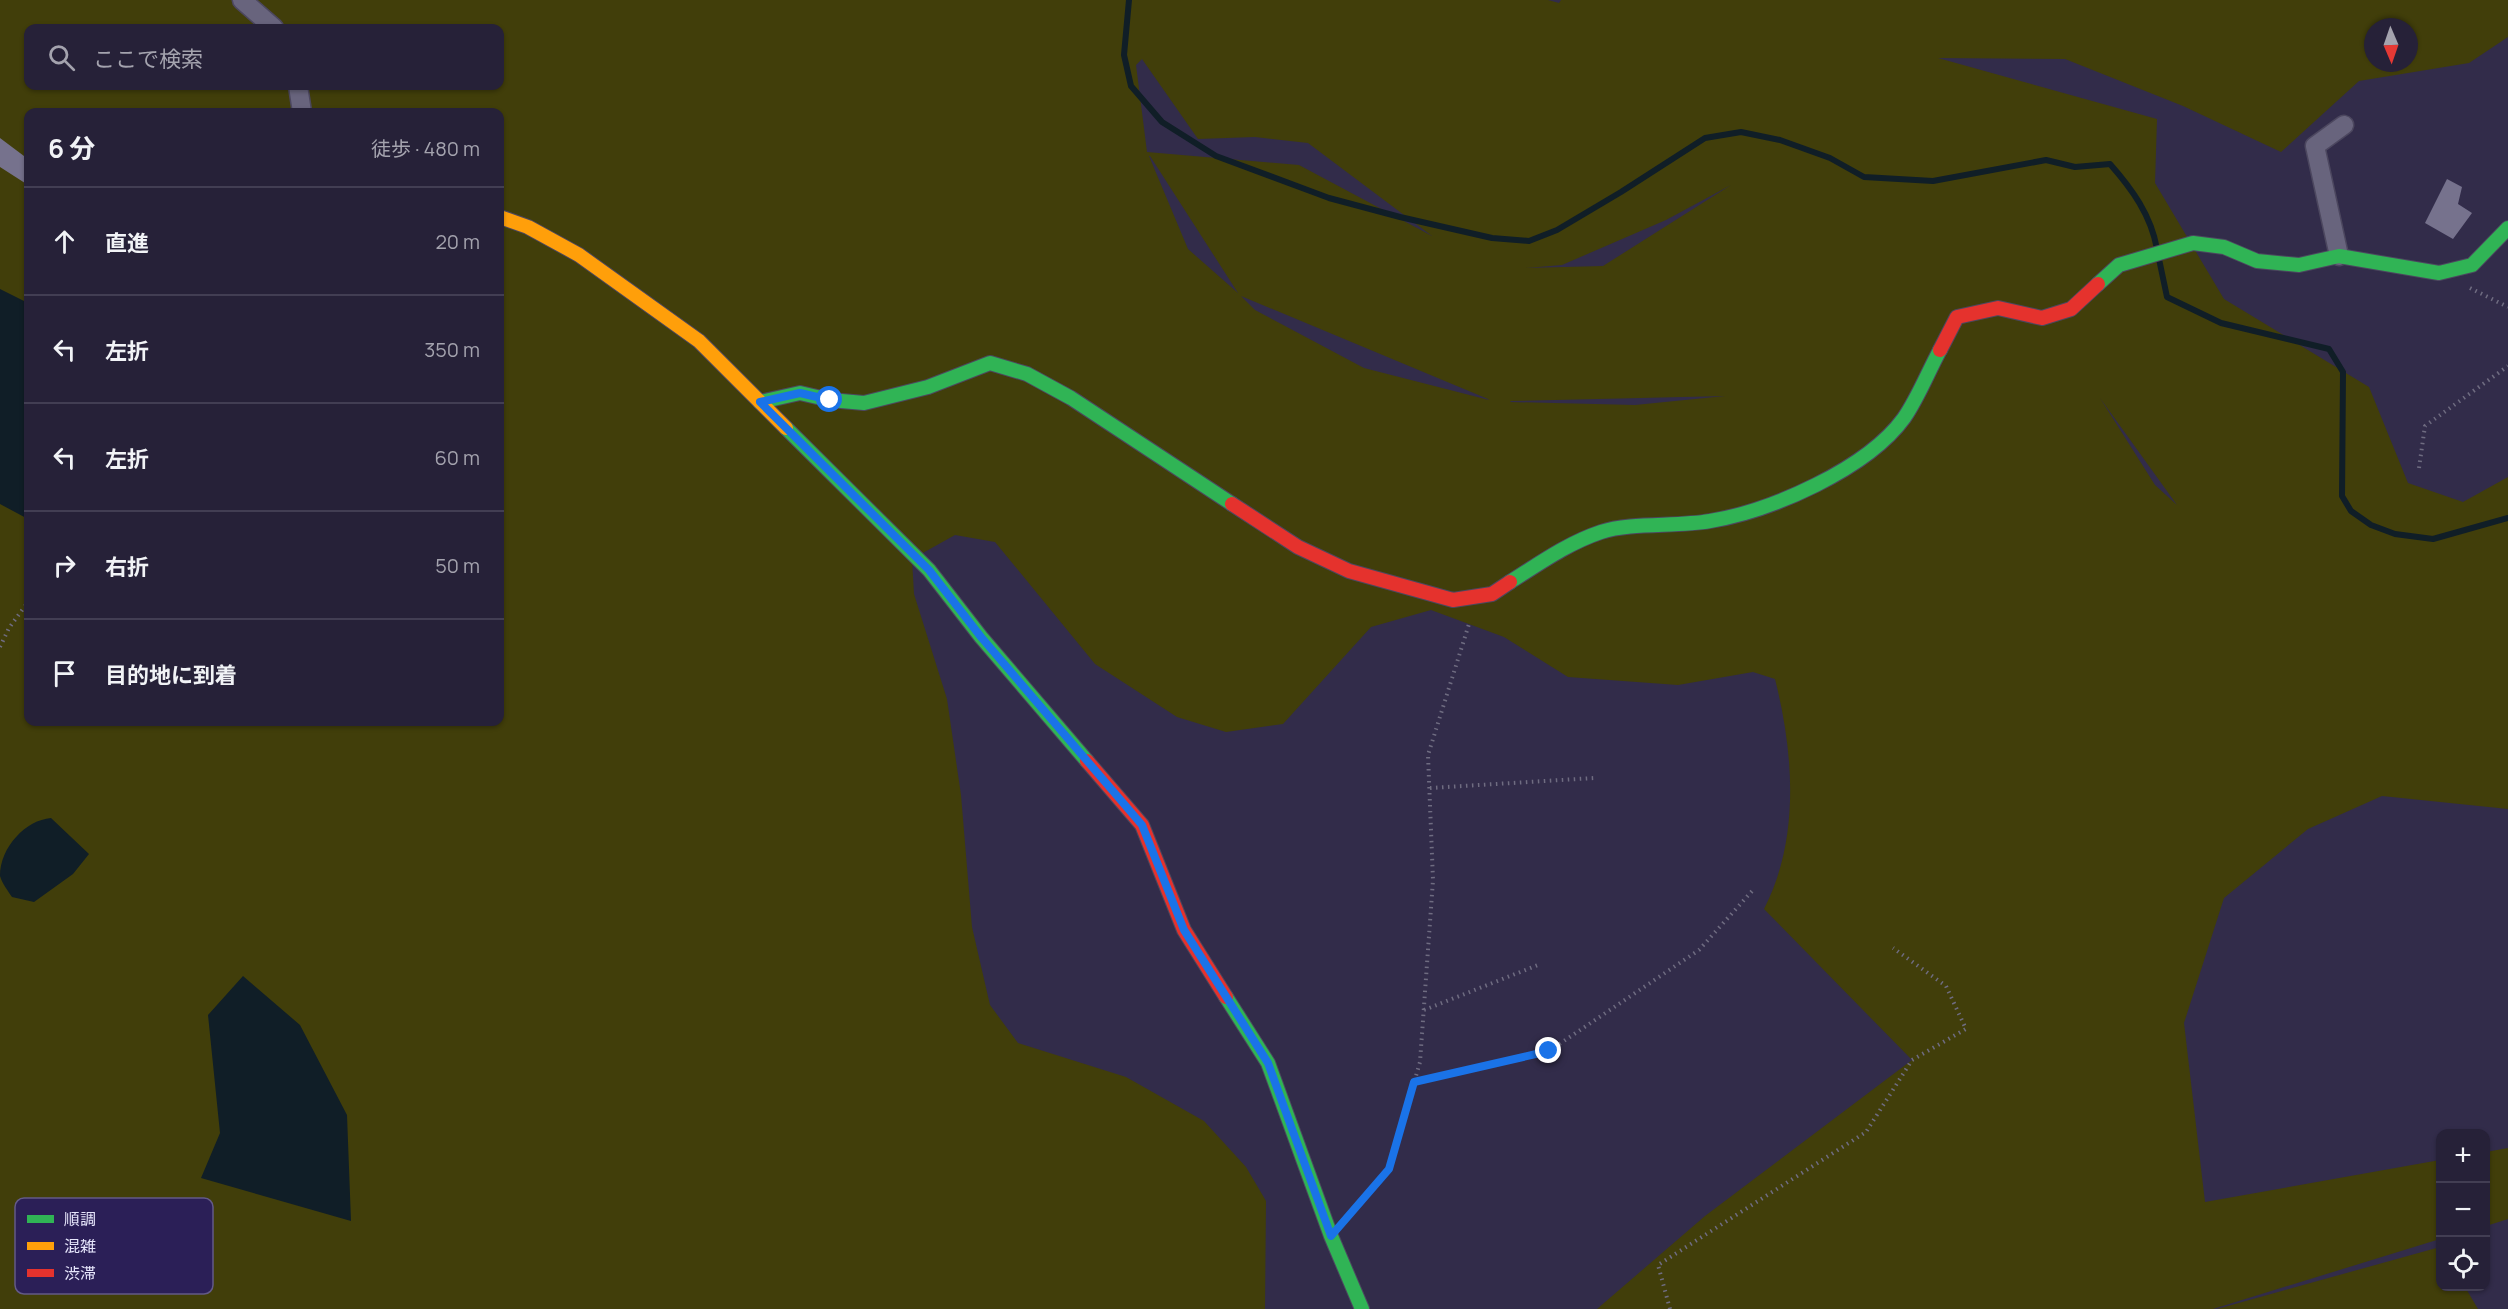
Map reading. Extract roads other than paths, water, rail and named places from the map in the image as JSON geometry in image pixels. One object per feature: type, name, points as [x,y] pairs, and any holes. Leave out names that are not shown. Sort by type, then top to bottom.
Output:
[{"type":"street","points":[[242,0],[269,24]]},
{"type":"street","points":[[299,90],[301,108]]},
{"type":"street","points":[[2339,256],[2315,146],[2344,125]]},
{"type":"street","points":[[504,218],[529,225],[591,261],[663,318],[699,341],[929,570],[981,637],[1142,825],[1184,930],[1268,1063],[1331,1236],[1362,1309]]},
{"type":"street","points":[[760,402],[800,393],[830,400],[864,404],[928,387],[990,363],[1027,374],[1071,398],[1298,547],[1349,571],[1453,600],[1492,594],[1568,545],[1604,531],[1711,521],[1791,496],[1842,470],[1877,447],[1904,418],[1957,317],[1998,308],[2042,318],[2071,309],[2119,265],[2193,243],[2224,247],[2257,261],[2299,265],[2339,256],[2439,273],[2472,265],[2508,228]]},
{"type":"water","points":[[0,289],[24,301],[24,517],[0,504]]},
{"type":"water","points":[[51,818],[89,854],[73,874],[34,902],[12,897],[0,876],[4,855],[16,837],[24,830],[32,824]]},
{"type":"water","points":[[243,976],[300,1025],[347,1115],[351,1221],[201,1178],[220,1133],[208,1015]]},
{"type":"waterway","points":[[1129,0],[1124,55],[1131,86],[1162,122],[1216,156],[1329,198],[1400,217],[1492,238],[1529,241],[1557,230],[1705,138],[1741,132],[1780,140],[1830,158],[1864,177],[1933,181],[2046,160],[2075,167],[2110,164],[2140,203],[2157,249]]},
{"type":"waterway","points":[[2159,259],[2167,297],[2221,323],[2329,349],[2343,372],[2342,496],[2351,511],[2371,525],[2395,534],[2433,539],[2508,518]]}]
